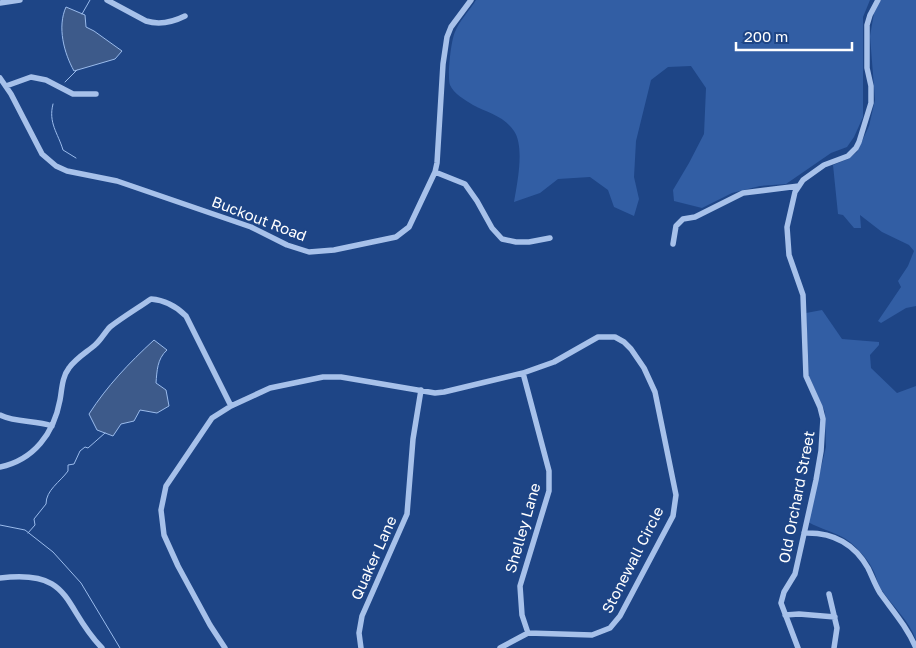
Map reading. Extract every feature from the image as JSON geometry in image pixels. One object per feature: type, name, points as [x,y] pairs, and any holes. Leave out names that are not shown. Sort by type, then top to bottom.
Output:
[{"type":"street","points":[[0,3],[20,0]]},
{"type":"street","points":[[107,0],[153,23],[176,20],[185,16]]},
{"type":"street","name":"Buckout Road","points":[[0,78],[44,157],[67,172],[117,181],[251,227],[287,245],[309,252],[334,250],[396,237],[409,227],[435,172],[439,153],[443,73],[447,37],[451,27],[471,0]]},
{"type":"street","name":"Old Orchard Street","points":[[798,648],[781,603],[784,592],[795,574],[819,460],[823,419],[820,406],[806,376],[803,295],[787,247],[788,216],[803,180],[820,167],[848,156],[856,148],[871,103],[867,68],[867,25],[878,0]]},
{"type":"street","points":[[6,86],[30,77],[46,80],[73,94],[96,94]]},
{"type":"street","points":[[435,172],[465,184],[492,228],[502,239],[529,242],[550,238]]},
{"type":"street","points":[[674,244],[676,226],[683,219],[695,217],[743,193],[799,186]]},
{"type":"street","points":[[0,467],[21,460],[41,444],[52,426],[58,410],[66,373],[71,365],[97,343],[110,328],[151,299],[168,303],[179,309],[186,316],[232,406]]},
{"type":"street","name":"Stonewall Circle","points":[[225,648],[210,625],[178,566],[164,535],[161,510],[166,486],[212,418],[270,388],[323,377],[340,377],[435,393],[444,392],[523,373],[554,362],[598,337],[615,337],[624,342],[642,364],[655,392],[676,495],[673,516],[620,616],[610,628],[592,635],[528,633],[500,648]]},
{"type":"street","name":"Shelley Lane","points":[[523,373],[550,480],[549,491],[520,586],[522,615],[528,633]]},
{"type":"street","name":"Quaker Lane","points":[[361,648],[359,633],[364,610],[407,514],[413,438],[420,390]]},
{"type":"street","points":[[0,415],[9,420],[42,422],[52,426]]},
{"type":"street","points":[[804,533],[818,533],[830,536],[841,540],[854,550],[868,568],[878,590],[906,628],[916,648]]},
{"type":"street","points":[[0,578],[21,575],[33,576],[49,582],[66,596],[84,626],[102,648]]},
{"type":"street","points":[[829,594],[834,607],[837,628],[834,648]]},
{"type":"street","points":[[785,616],[799,614],[835,617]]},
{"type":"shaded area","points":[[476,0],[870,0],[863,17],[863,117],[847,147],[831,153],[786,184],[760,186],[732,193],[702,208],[674,201],[673,190],[704,134],[706,88],[691,66],[668,67],[651,80],[636,141],[634,177],[639,199],[634,216],[614,207],[608,190],[590,177],[558,179],[540,193],[514,202],[520,156],[514,131],[501,118],[473,105],[460,96],[454,91],[449,81],[454,36],[459,24]]},
{"type":"shaded area","points":[[881,0],[916,0],[916,306],[906,308],[881,323],[878,321],[901,287],[898,281],[908,266],[914,251],[909,245],[882,232],[860,215],[861,228],[854,228],[843,215],[838,214],[833,165],[848,159],[857,152],[869,126],[875,100],[870,36],[874,13]]},
{"type":"shaded area","points":[[66,7],[85,15],[86,27],[122,51],[115,59],[74,71],[67,56],[63,40],[62,23]]},
{"type":"shaded area","points":[[822,310],[842,339],[879,342],[879,345],[870,355],[871,368],[897,393],[916,386],[916,640],[905,620],[881,589],[873,570],[862,554],[850,542],[835,533],[808,522],[826,447],[825,412],[809,376],[806,313]]},
{"type":"shaded area","points":[[154,340],[167,350],[159,361],[156,383],[166,390],[169,406],[157,413],[140,410],[134,421],[121,424],[113,436],[97,430],[89,414],[119,375]]},
{"type":"waterway","points":[[82,14],[90,0]]},
{"type":"waterway","points":[[65,82],[77,70]]},
{"type":"waterway","points":[[53,104],[53,122],[63,150],[76,158]]},
{"type":"waterway","points":[[28,533],[35,525],[34,519],[46,504],[48,494],[68,471],[68,465],[74,464],[80,451],[85,447],[88,448],[105,433]]},
{"type":"waterway","points":[[0,525],[25,530],[53,552],[81,583],[120,648]]}]
